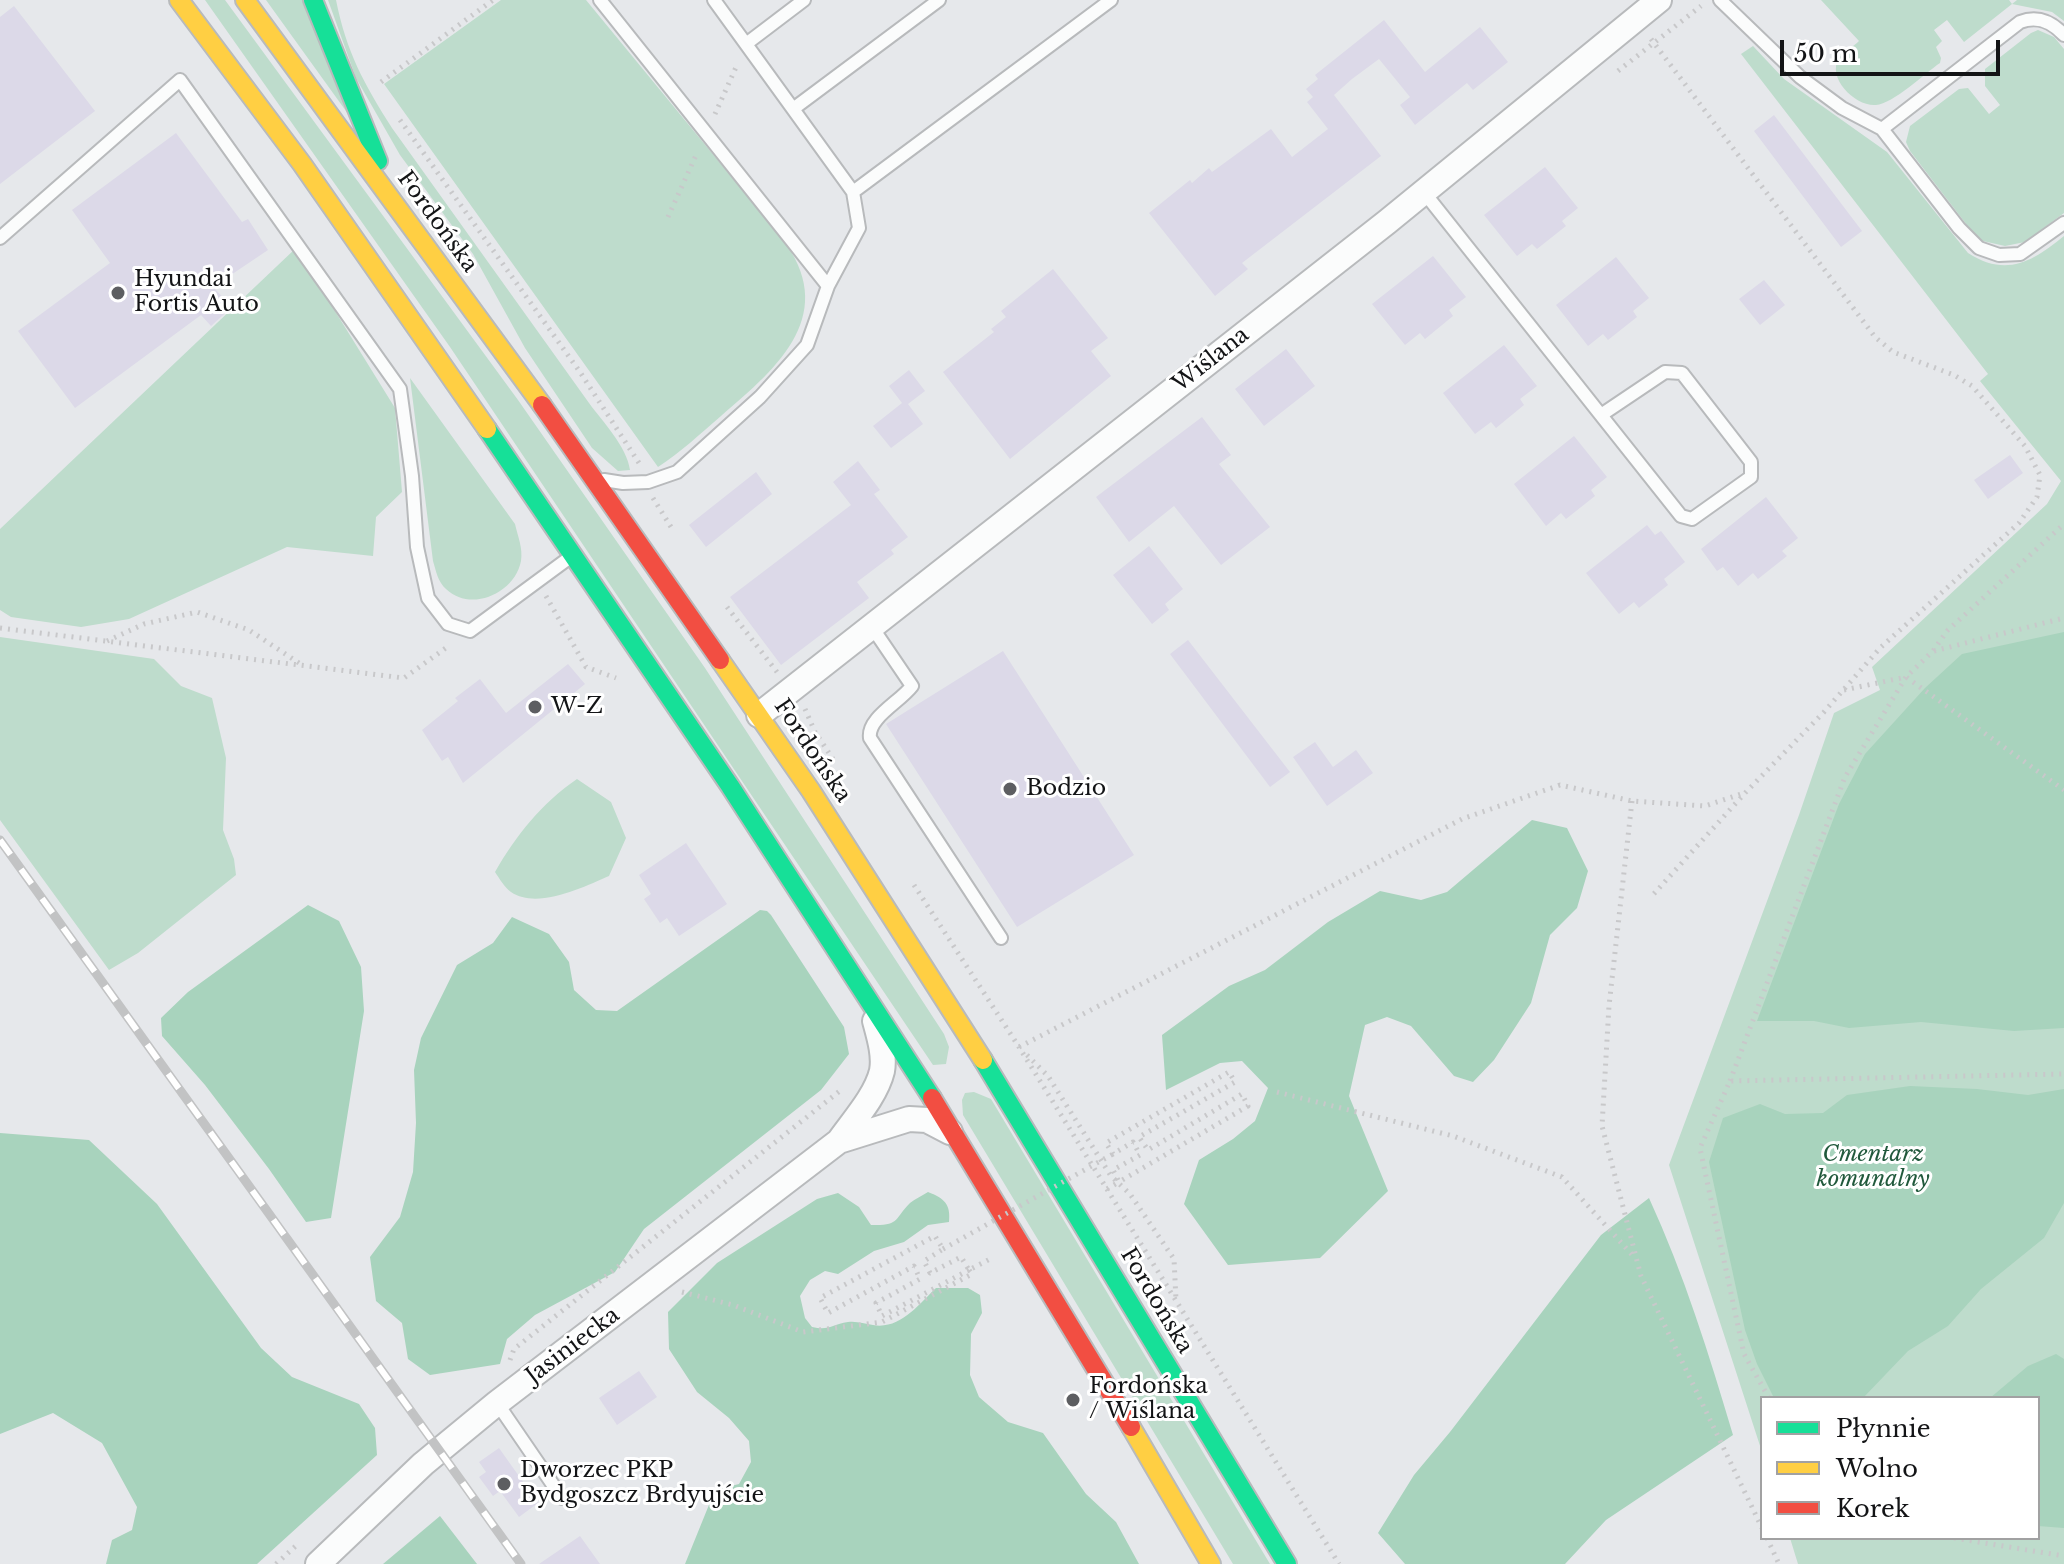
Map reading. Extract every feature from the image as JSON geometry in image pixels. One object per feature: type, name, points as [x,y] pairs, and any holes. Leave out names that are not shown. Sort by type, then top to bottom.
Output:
[{"type":"main road","points":[[179,0],[309,175],[573,555],[803,895],[955,1134],[1211,1564]]},
{"type":"main road","name":"Fordońska","points":[[245,0],[593,478],[811,791],[986,1065],[1287,1564]]},
{"type":"main road","points":[[313,0],[356,101],[392,202]]},
{"type":"street","name":"Wiślana","points":[[759,715],[1423,191],[1659,0]]},
{"type":"street","name":"Jasiniecka","points":[[318,1564],[423,1464],[497,1403],[839,1141],[870,1096],[882,1070],[881,1046],[874,1016],[859,983]]},
{"type":"street","name":"Jasiniecka","points":[[839,1141],[909,1119],[927,1120],[955,1134]]},
{"type":"lane","points":[[600,0],[828,286]]},
{"type":"lane","points":[[593,478],[623,483],[648,482],[677,472],[760,397],[807,345],[828,286],[859,228],[853,192],[714,0]]},
{"type":"lane","points":[[746,44],[804,0]]},
{"type":"lane","points":[[793,109],[939,0]]},
{"type":"lane","points":[[853,192],[1111,0]]},
{"type":"lane","points":[[1720,0],[1800,77],[1842,108],[1882,129],[1959,228],[1979,248],[1999,255],[2020,254],[2064,223]]},
{"type":"lane","points":[[1882,129],[2020,22],[2029,19],[2052,23],[2064,35]]},
{"type":"lane","points":[[0,238],[180,80],[400,389],[412,476],[417,547],[428,598],[448,624],[470,631],[573,555]]},
{"type":"lane","points":[[1423,191],[1681,516],[1692,519],[1751,477],[1751,462],[1682,373],[1665,372],[1601,415]]},
{"type":"lane","points":[[872,627],[912,686],[902,699],[873,722],[870,738],[1001,938]]},
{"type":"lane","points":[[497,1403],[562,1498]]},
{"type":"path","points":[[377,85],[493,0]]},
{"type":"path","points":[[1636,19],[1875,337],[1893,352],[1954,375],[1972,386],[2025,446],[2040,475],[2037,497],[2019,523],[1880,648],[1651,897]]},
{"type":"path","points":[[371,74],[381,93]]},
{"type":"path","points":[[393,112],[580,372],[637,459],[653,500],[679,538]]},
{"type":"path","points":[[1768,1396],[1744,1354],[1700,1148],[1730,1081],[1845,777],[1906,677],[1933,651],[1947,631],[2064,524]]},
{"type":"path","points":[[538,581],[586,667],[620,680]]},
{"type":"path","points":[[722,601],[807,711],[815,732],[841,771]]},
{"type":"path","points":[[106,641],[144,624],[197,612],[249,630],[303,665]]},
{"type":"path","points":[[1933,651],[2064,618]]},
{"type":"path","points":[[0,628],[404,678],[470,631]]},
{"type":"path","points":[[1844,690],[1906,677],[2064,790]]},
{"type":"path","points":[[986,1065],[1462,819],[1560,785],[1632,801],[1705,806],[1745,793]]},
{"type":"path","points":[[1632,801],[1609,1006],[1602,1126],[1641,1276],[1760,1524]]},
{"type":"path","points":[[909,876],[1019,1047],[1339,1564]]},
{"type":"path","points":[[1019,1047],[1048,1076],[1111,1176],[1130,1194],[1174,1259],[1176,1301]]},
{"type":"path","points":[[1107,1189],[1248,1106],[1242,1094],[1148,1150],[1139,1137],[1235,1082],[1229,1072],[1106,1143],[1113,1154]]},
{"type":"path","points":[[1730,1081],[2064,1074]]},
{"type":"path","points":[[1277,1092],[1453,1136],[1562,1177],[1636,1258]]},
{"type":"path","points":[[676,1291],[733,1305],[803,1332],[882,1322],[972,1274],[961,1257],[930,1273],[924,1261],[1133,1142],[1140,1155],[1113,1170],[1119,1182]]},
{"type":"path","points":[[943,1249],[935,1236],[820,1298],[828,1313],[914,1266],[920,1279],[876,1303],[882,1316],[999,1254]]},
{"type":"path","points":[[1768,1540],[1779,1564]]},
{"type":"path","points":[[1966,1540],[2064,1556]]},
{"type":"green space","points":[[205,0],[225,0],[518,400],[705,668],[944,1034],[949,1047],[946,1064],[933,1065],[450,347]]},
{"type":"green space","points":[[266,0],[302,0],[351,118]]},
{"type":"green space","points":[[328,0],[336,0],[357,67],[392,128],[614,435],[630,470],[618,471],[592,448],[525,348],[473,254],[400,155],[356,78]]},
{"type":"green space","points":[[501,0],[586,0],[781,237],[798,264],[805,290],[804,314],[795,336],[781,357],[743,397],[658,467],[384,84]]},
{"type":"green space","points":[[1821,0],[2009,0],[2012,4],[1964,42],[1947,20],[1934,30],[1942,41],[1936,47],[1940,63],[1900,94],[1876,105],[1852,96],[1840,82],[1836,74],[1839,58],[1859,41]]},
{"type":"green space","points":[[2017,0],[2064,0],[2064,21],[2052,12],[2012,4]]},
{"type":"green space","points":[[2038,30],[2054,37],[2064,49],[2064,213],[2025,242],[2005,246],[1983,241],[1973,233],[1906,142],[1910,126],[1959,89],[1968,88],[1989,114],[2000,105],[1985,86],[1985,69]]},
{"type":"green space","name":"Cmentarz komunalny","points":[[1753,46],[1784,79],[1887,152],[1968,253],[1995,264],[2019,263],[2041,253],[2064,236],[2064,1564],[1798,1564],[1791,1540],[2040,1540],[2040,1396],[1760,1396],[1760,1446],[1669,1165],[1834,713],[1880,690],[1872,667],[2047,504],[2061,481],[1980,381],[1988,374],[1741,54]]},
{"type":"green space","points":[[296,248],[395,408],[402,492],[376,517],[373,556],[287,547],[129,619],[81,627],[11,617],[0,610],[0,529]]},
{"type":"green space","points":[[410,378],[515,524],[521,561],[510,582],[491,596],[467,599],[456,596],[443,586],[438,576],[433,561]]},
{"type":"green space","points":[[2064,632],[2064,1028],[2014,1031],[1921,1022],[1849,1028],[1814,1021],[1757,1021],[1839,804],[1865,754],[1925,688],[1962,654]]},
{"type":"green space","points":[[0,637],[154,659],[181,686],[212,698],[226,758],[223,830],[234,859],[236,875],[138,953],[109,970],[0,820]]},
{"type":"green space","points":[[577,779],[611,802],[626,838],[609,876],[574,891],[547,898],[522,897],[511,892],[495,872],[531,821]]},
{"type":"green space","points":[[1532,820],[1567,828],[1588,871],[1577,908],[1550,935],[1531,1003],[1494,1060],[1473,1082],[1454,1076],[1411,1026],[1387,1017],[1365,1025],[1349,1096],[1388,1191],[1320,1258],[1228,1265],[1184,1204],[1199,1160],[1255,1121],[1268,1088],[1242,1061],[1220,1063],[1166,1090],[1162,1035],[1229,986],[1265,970],[1328,922],[1380,891],[1421,900],[1447,892]]},
{"type":"green space","points":[[308,905],[339,921],[361,967],[364,1011],[331,1218],[306,1222],[205,1085],[162,1036],[161,1018],[188,992]]},
{"type":"green space","points":[[760,910],[771,915],[844,1027],[849,1054],[821,1090],[644,1229],[615,1272],[535,1315],[507,1339],[500,1364],[430,1375],[408,1359],[402,1323],[376,1301],[370,1257],[400,1217],[413,1172],[416,1123],[414,1070],[421,1038],[457,965],[493,943],[512,917],[549,934],[569,962],[574,990],[596,1010],[617,1011]]},
{"type":"green space","points":[[1910,1086],[2028,1095],[2064,1089],[2064,1203],[2044,1238],[1981,1289],[1948,1326],[1908,1351],[1865,1396],[1773,1396],[1745,1330],[1709,1162],[1723,1118],[1760,1104],[1785,1114],[1823,1113],[1847,1095]]},
{"type":"green space","points":[[974,1092],[991,1099],[1270,1564],[1233,1564],[963,1115],[965,1093]]},
{"type":"green space","points":[[0,1133],[89,1140],[157,1204],[261,1348],[292,1377],[359,1404],[375,1428],[377,1455],[257,1564],[106,1564],[112,1540],[132,1530],[137,1507],[102,1443],[53,1413],[0,1434]]},
{"type":"green space","points":[[928,1192],[945,1202],[949,1222],[928,1225],[904,1242],[874,1251],[838,1274],[825,1271],[810,1280],[800,1296],[805,1318],[812,1327],[818,1328],[852,1322],[883,1326],[900,1320],[936,1288],[968,1288],[980,1295],[982,1313],[971,1334],[970,1375],[979,1397],[1008,1422],[1043,1433],[1086,1494],[1116,1522],[1139,1564],[685,1564],[715,1490],[739,1484],[751,1462],[749,1441],[729,1418],[697,1392],[669,1349],[668,1312],[717,1263],[817,1199],[838,1193],[859,1207],[871,1225],[880,1225],[892,1223],[910,1203]]},
{"type":"green space","points":[[1649,1198],[1695,1315],[1733,1435],[1606,1520],[1565,1564],[1405,1564],[1378,1533],[1414,1475],[1601,1235]]},
{"type":"green space","points":[[2056,1354],[2064,1359],[2064,1528],[2040,1526],[2040,1396],[1992,1396],[2028,1366]]},
{"type":"green space","points":[[440,1516],[477,1564],[383,1564]]},
{"type":"building","points":[[14,6],[95,111],[0,184],[0,17]]},
{"type":"building","points":[[1384,20],[1425,72],[1480,27],[1508,62],[1473,90],[1467,83],[1415,125],[1400,105],[1410,97],[1379,59],[1352,79],[1334,95],[1381,156],[1242,263],[1248,269],[1215,296],[1149,213],[1190,180],[1192,183],[1209,168],[1212,172],[1271,129],[1292,157],[1328,129],[1307,102],[1313,97],[1306,89],[1318,79],[1315,75]]},
{"type":"building","points":[[1774,115],[1862,231],[1841,247],[1754,131]]},
{"type":"building","name":"Hyundai Fortis Auto","points":[[176,133],[242,222],[248,219],[268,250],[213,287],[232,307],[211,326],[201,315],[75,408],[18,331],[110,263],[72,210]]},
{"type":"building","points":[[1545,167],[1578,208],[1562,221],[1566,226],[1537,249],[1532,244],[1517,256],[1484,215]]},
{"type":"building","points":[[1433,256],[1466,297],[1449,310],[1453,316],[1425,339],[1420,333],[1405,345],[1372,304]]},
{"type":"building","points":[[1616,257],[1649,298],[1633,311],[1637,317],[1608,340],[1603,334],[1588,346],[1556,305]]},
{"type":"building","points":[[1053,269],[1108,338],[1091,351],[1111,376],[1010,459],[943,372],[994,332],[991,329],[1006,317],[1001,311]]},
{"type":"building","points":[[1764,280],[1785,305],[1760,325],[1739,299]]},
{"type":"building","points":[[1504,345],[1537,386],[1520,399],[1524,405],[1496,428],[1491,422],[1475,434],[1443,393]]},
{"type":"building","points":[[1286,349],[1315,386],[1264,426],[1235,389]]},
{"type":"building","points":[[909,370],[925,391],[908,404],[923,424],[891,448],[873,426],[902,403],[889,386]]},
{"type":"building","points":[[1202,417],[1231,455],[1219,464],[1270,527],[1221,565],[1174,506],[1129,542],[1096,497]]},
{"type":"building","points":[[1574,436],[1607,477],[1591,490],[1595,496],[1566,519],[1561,513],[1546,526],[1514,484]]},
{"type":"building","points":[[2010,455],[2023,473],[1988,499],[1974,480]]},
{"type":"building","points":[[858,461],[880,490],[874,494],[908,537],[891,550],[894,554],[857,582],[869,598],[781,665],[730,597],[851,505],[833,482]]},
{"type":"building","points":[[756,472],[772,494],[706,547],[689,525]]},
{"type":"building","points":[[1766,497],[1798,538],[1782,551],[1787,556],[1758,579],[1753,573],[1738,586],[1723,567],[1717,571],[1701,549]]},
{"type":"building","points":[[1647,525],[1655,535],[1661,531],[1685,562],[1664,579],[1668,585],[1639,608],[1634,602],[1619,614],[1586,573]]},
{"type":"building","points":[[1149,546],[1183,589],[1165,604],[1169,610],[1152,624],[1113,575]]},
{"type":"building","points":[[1188,640],[1290,772],[1270,787],[1170,654]]},
{"type":"building","name":"Bodzio","points":[[1003,651],[1134,855],[1017,927],[886,724]]},
{"type":"building","points":[[568,664],[585,684],[463,783],[448,757],[442,761],[422,730],[480,679],[506,713]]},
{"type":"building","points":[[1315,742],[1333,767],[1356,750],[1373,773],[1327,806],[1293,757]]},
{"type":"building","points":[[686,843],[727,904],[679,936],[667,918],[660,923],[644,899],[651,894],[639,875]]},
{"type":"building","points":[[639,1371],[657,1397],[617,1425],[599,1398]]},
{"type":"building","name":"Dworzec PKP Bydgoszcz Brdyujście","points":[[499,1448],[538,1503],[519,1517],[500,1491],[493,1496],[479,1477],[486,1472],[479,1462]]},
{"type":"building","points":[[580,1536],[600,1564],[539,1564]]},
{"type":"railway","points":[[0,840],[521,1564]]},
{"type":"traffic: fast","points":[[313,0],[378,161]]},
{"type":"traffic: fast","points":[[487,429],[730,786],[932,1098]]},
{"type":"traffic: fast","points":[[983,1060],[1287,1564]]},
{"type":"traffic: slow","points":[[179,0],[302,164],[487,429]]},
{"type":"traffic: slow","points":[[245,0],[542,405]]},
{"type":"traffic: slow","points":[[720,660],[811,791],[983,1060]]},
{"type":"traffic: slow","points":[[1131,1427],[1211,1564]]},
{"type":"traffic: jam","points":[[542,405],[720,660]]},
{"type":"traffic: jam","points":[[932,1098],[1131,1427]]},
{"type":"place","name":"Hyundai Fortis Auto","points":[[118,293]]},
{"type":"place","name":"W-Z","points":[[535,707]]},
{"type":"place","name":"Bodzio","points":[[1010,789]]},
{"type":"place","name":"Fordońska / Wiślana","points":[[1073,1400]]},
{"type":"place","name":"Dworzec PKP Bydgoszcz Brdyujście","points":[[504,1484]]}]
